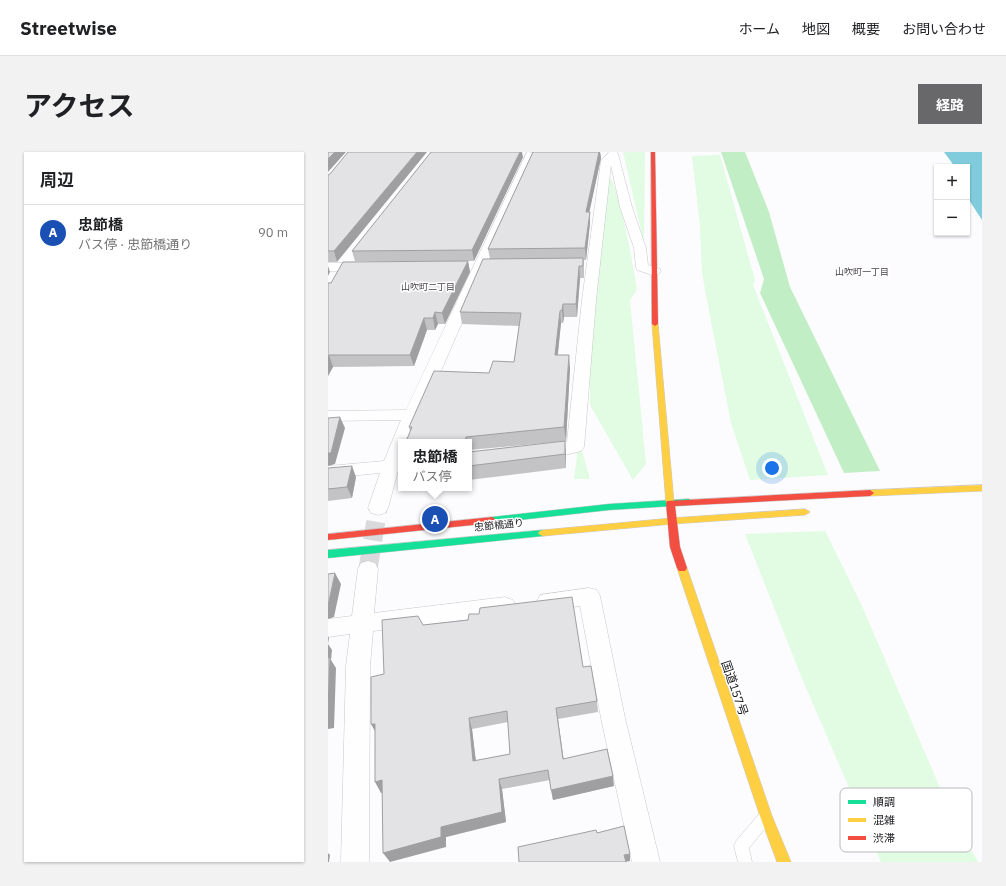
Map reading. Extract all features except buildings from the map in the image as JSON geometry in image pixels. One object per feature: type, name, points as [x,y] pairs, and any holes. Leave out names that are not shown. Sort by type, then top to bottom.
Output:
[{"type":"main road","name":"国道157号","points":[[653,152],[655,324],[675,547],[766,816],[784,862]]},
{"type":"main road","name":"忠節橋通り","points":[[328,537],[609,507],[982,488]]},
{"type":"main road","points":[[672,520],[818,511]]},
{"type":"main road","name":"忠節橋通り","points":[[328,554],[672,520]]},
{"type":"street","points":[[404,439],[412,415],[531,153]]},
{"type":"street","points":[[613,153],[626,207],[640,248],[642,267],[655,272]]},
{"type":"street","points":[[596,154],[613,153]]},
{"type":"street","points":[[522,453],[575,447],[586,265],[606,161],[613,153]]},
{"type":"street","points":[[335,278],[352,255]]},
{"type":"street","points":[[328,267],[380,266]]},
{"type":"street","points":[[328,416],[412,415]]},
{"type":"street","points":[[328,472],[396,466],[378,508]]},
{"type":"street","points":[[355,862],[358,666],[361,624],[368,569]]},
{"type":"street","points":[[328,628],[589,596],[613,718],[646,862]]},
{"type":"lane","points":[[745,862],[741,846],[766,816]]},
{"type":"green space","points":[[623,152],[645,152],[644,243]]},
{"type":"green space","points":[[721,152],[745,152],[769,212],[790,287],[880,471],[844,473],[760,293],[764,279]]},
{"type":"green space","points":[[720,155],[755,280],[753,285],[828,475],[750,480],[731,423],[702,273],[700,226],[692,156]]},
{"type":"green space","points":[[612,179],[627,234],[637,290],[630,300],[646,464],[633,480],[590,405],[590,367],[595,319],[598,258],[606,182]]},
{"type":"green space","points":[[579,440],[590,479],[574,479]]},
{"type":"green space","points":[[825,531],[862,606],[940,788],[849,788],[801,676],[745,534]]},
{"type":"green space","points":[[972,851],[978,862],[881,862],[877,852]]},
{"type":"water","points":[[944,152],[982,152],[982,220],[970,202],[970,164],[953,164]]},
{"type":"tunnel","points":[[368,569],[378,508]]},
{"type":"traffic: fast","points":[[492,520],[609,507],[689,502]]},
{"type":"traffic: fast","points":[[328,554],[543,533]]},
{"type":"traffic: slow","points":[[655,324],[670,503]]},
{"type":"traffic: slow","points":[[870,493],[982,488]]},
{"type":"traffic: slow","points":[[672,521],[805,512]]},
{"type":"traffic: slow","points":[[543,533],[672,521]]},
{"type":"traffic: slow","points":[[682,568],[766,816],[784,862]]},
{"type":"traffic: jam","points":[[653,152],[655,324]]},
{"type":"traffic: jam","points":[[682,568],[675,547],[670,503],[870,493]]},
{"type":"traffic: jam","points":[[328,537],[492,520]]},
{"type":"place","name":"忠節橋","points":[[435,519]]},
{"type":"district","name":"山吹町一丁目","points":[[862,271]]},
{"type":"district","name":"山吹町二丁目","points":[[428,286]]}]
